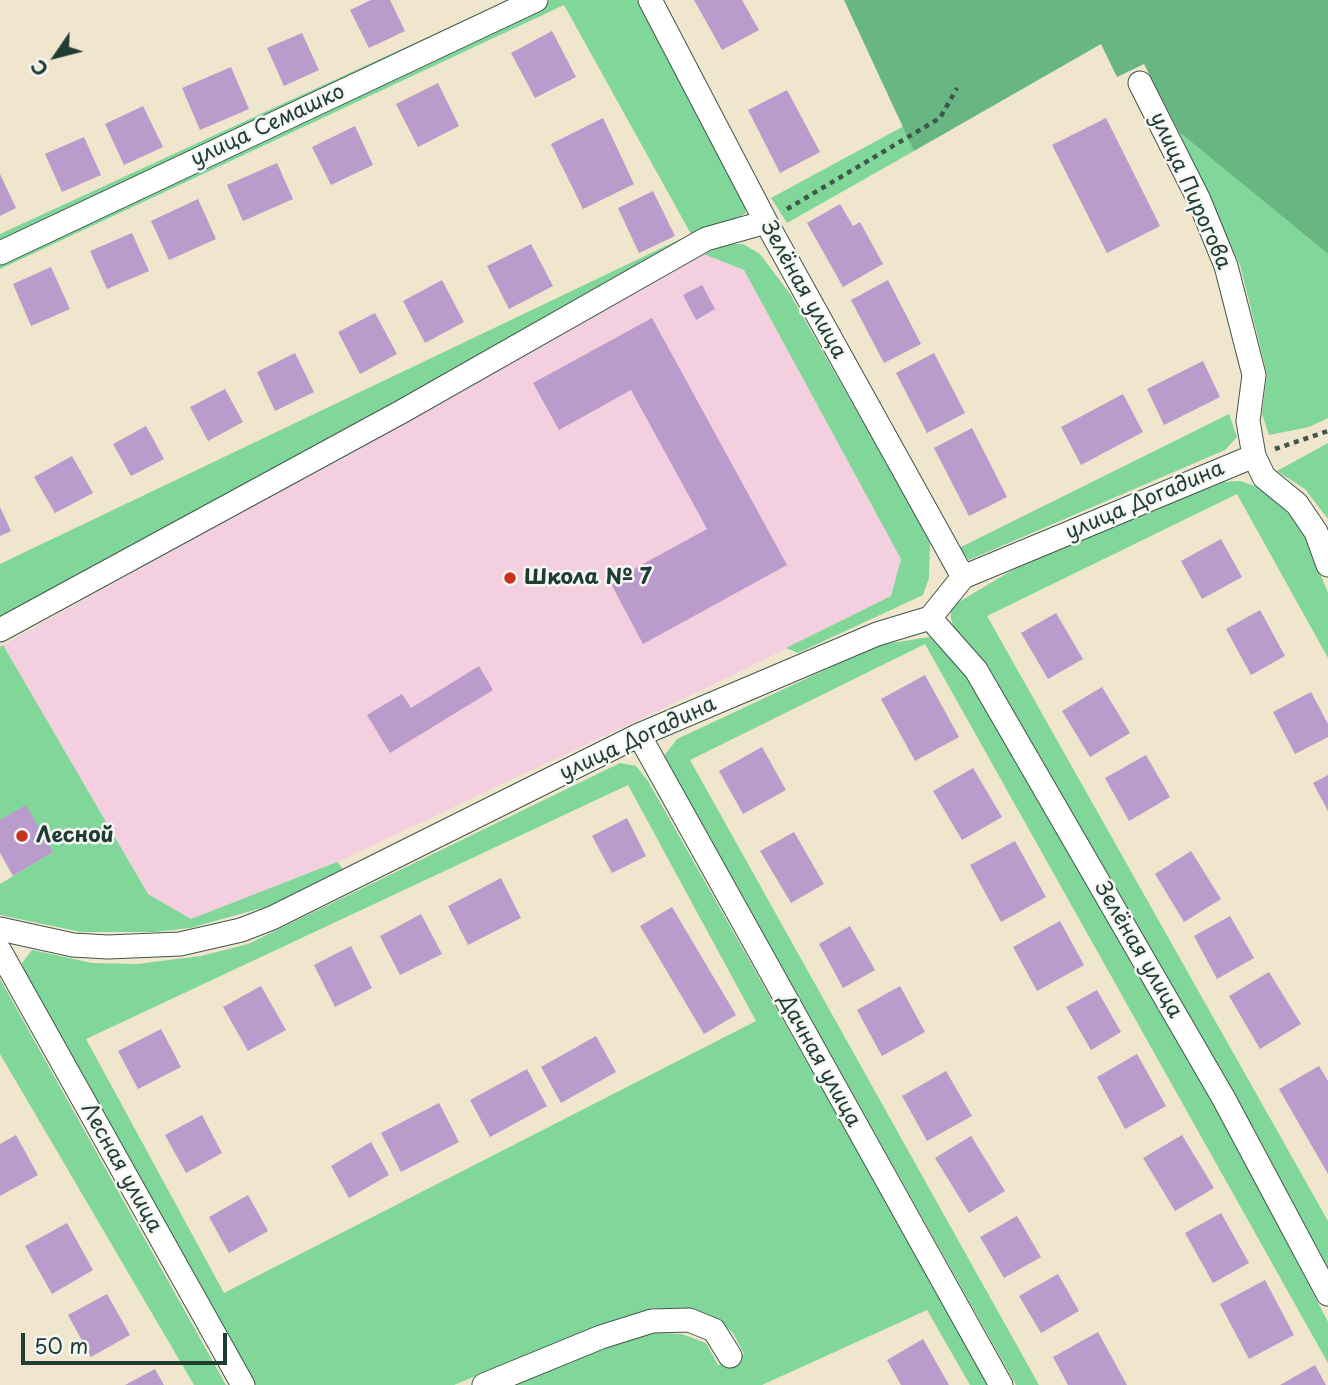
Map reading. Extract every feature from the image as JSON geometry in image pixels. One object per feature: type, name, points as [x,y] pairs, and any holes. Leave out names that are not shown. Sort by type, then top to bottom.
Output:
[{"type":"street","name":"улица Семашко","points":[[0,253],[536,0]]},
{"type":"street","name":"Зелёная улица","points":[[650,0],[766,222],[963,577]]},
{"type":"street","name":"улица Пирогова","points":[[1140,83],[1199,200],[1226,266],[1254,375],[1248,421],[1254,456],[1264,477],[1297,504],[1316,532],[1328,565]]},
{"type":"street","points":[[0,630],[401,412],[706,239],[766,222]]},
{"type":"street","name":"улица Догадина","points":[[0,929],[73,945],[134,947],[180,944],[241,930],[272,918],[639,735],[877,634],[930,618],[963,577],[1254,456]]},
{"type":"street","name":"Зелёная улица","points":[[930,618],[976,670],[1224,1099],[1328,1294]]},
{"type":"street","name":"Дачная улица","points":[[639,735],[1000,1385]]},
{"type":"street","name":"Лесная улица","points":[[0,951],[243,1385]]},
{"type":"street","points":[[484,1385],[601,1337],[652,1321],[689,1320],[714,1330],[730,1356]]},
{"type":"path","points":[[766,222],[940,118],[957,88]]},
{"type":"path","points":[[1254,456],[1328,430]]},
{"type":"shaded area","name":"Школа № 7","points":[[704,254],[744,270],[901,559],[891,596],[710,686],[337,862],[191,919],[148,894],[3,645]]},
{"type":"green space","points":[[508,0],[522,0],[0,244],[0,234]]},
{"type":"green space","points":[[550,0],[644,0],[743,199],[746,213],[0,618],[0,564],[691,234],[564,5],[0,269],[0,260]]},
{"type":"green space","points":[[844,0],[1328,0],[1328,254],[1179,132],[1144,64],[1117,77],[1101,44],[914,151]]},
{"type":"green space","points":[[904,126],[914,151],[787,223],[771,198]]},
{"type":"green space","points":[[1179,132],[1328,254],[1328,418],[1309,427],[1269,435],[1262,414],[1267,374],[1240,265]]},
{"type":"green space","points":[[726,244],[743,244],[760,254],[790,294],[930,540],[929,578],[923,595],[798,653],[786,648],[891,596],[901,559],[744,270],[704,254]]},
{"type":"green space","points":[[1229,414],[1237,437],[1225,450],[969,560],[959,548]]},
{"type":"green space","points":[[1328,443],[1328,519],[1305,489],[1277,471]]},
{"type":"green space","points":[[1240,481],[1260,488],[1281,505],[1303,531],[1328,593],[1328,658],[1237,494],[987,616],[1328,1221],[1328,1279],[954,629],[951,618],[951,610],[957,603],[1016,568],[1223,482]]},
{"type":"green space","points":[[930,637],[966,676],[1211,1097],[1328,1322],[1328,1363],[925,644],[690,760],[1039,1385],[1016,1385],[664,756],[677,739],[878,645]]},
{"type":"green space","points":[[3,645],[148,894],[191,919],[337,862],[343,869],[269,906],[190,928],[155,932],[81,932],[0,915],[0,884],[53,852],[26,806],[0,820],[0,647]]},
{"type":"green space","points":[[620,763],[636,766],[648,781],[989,1385],[970,1385],[927,1310],[762,1385],[516,1385],[621,1342],[656,1333],[682,1334],[706,1343],[718,1365],[732,1363],[744,1354],[733,1333],[720,1321],[690,1310],[652,1308],[608,1322],[454,1385],[254,1385],[25,979],[22,963],[32,950],[92,963],[137,964],[201,956],[248,944]],"holes":[[[628,785],[756,1021],[224,1293],[86,1039]]]},
{"type":"green space","points":[[0,979],[226,1385],[194,1385],[0,1054]]},
{"type":"building","points":[[371,0],[390,0],[405,31],[369,48],[350,10]]},
{"type":"building","points":[[694,0],[742,0],[759,30],[722,50]]},
{"type":"building","points":[[552,31],[576,77],[535,98],[511,53]]},
{"type":"building","points":[[302,33],[319,70],[284,86],[267,48]]},
{"type":"building","points":[[231,67],[249,109],[200,130],[182,88]]},
{"type":"building","points":[[438,83],[459,126],[418,147],[396,104]]},
{"type":"building","points":[[787,90],[820,152],[780,173],[748,110]]},
{"type":"building","points":[[143,106],[163,147],[124,165],[105,124]]},
{"type":"building","points":[[603,118],[634,184],[583,209],[551,144]]},
{"type":"building","points":[[1106,118],[1160,226],[1107,253],[1052,145]]},
{"type":"building","points":[[355,126],[373,165],[331,185],[312,147]]},
{"type":"building","points":[[84,137],[101,175],[62,192],[45,154]]},
{"type":"building","points":[[277,163],[293,199],[243,221],[227,185]]},
{"type":"building","points":[[0,174],[16,208],[0,216]]},
{"type":"building","points":[[653,191],[675,236],[639,253],[618,208]]},
{"type":"building","points":[[198,199],[216,239],[169,260],[151,221]]},
{"type":"building","points":[[840,204],[853,226],[860,222],[883,264],[843,287],[807,223]]},
{"type":"building","points":[[132,233],[149,271],[107,289],[90,251]]},
{"type":"building","points":[[531,244],[553,286],[509,309],[487,266]]},
{"type":"building","points":[[51,267],[70,309],[31,326],[13,284]]},
{"type":"building","points":[[442,280],[464,322],[425,343],[403,301]]},
{"type":"building","points":[[888,280],[921,344],[884,363],[851,300]]},
{"type":"building","points":[[702,285],[715,309],[696,320],[683,295]]},
{"type":"building","points":[[375,313],[397,354],[360,374],[338,332]]},
{"type":"building","points":[[652,318],[787,565],[643,644],[610,582],[707,529],[631,390],[559,430],[533,383]]},
{"type":"building","points":[[295,353],[314,392],[275,411],[257,372]]},
{"type":"building","points":[[934,353],[965,413],[927,433],[896,373]]},
{"type":"building","points":[[1203,361],[1220,397],[1164,425],[1147,389]]},
{"type":"building","points":[[225,389],[243,422],[208,441],[190,407]]},
{"type":"building","points":[[1123,394],[1143,432],[1081,465],[1061,427]]},
{"type":"building","points":[[146,426],[164,459],[131,476],[113,444]]},
{"type":"building","points":[[972,428],[1007,497],[969,516],[934,448]]},
{"type":"building","points":[[72,456],[93,493],[55,513],[34,477]]},
{"type":"building","points":[[0,507],[11,531],[0,536]]},
{"type":"building","points":[[1221,539],[1242,577],[1202,599],[1181,561]]},
{"type":"building","points":[[1260,610],[1285,656],[1251,675],[1226,629]]},
{"type":"building","points":[[1056,613],[1083,659],[1048,679],[1021,633]]},
{"type":"building","points":[[479,666],[493,690],[390,753],[367,715],[402,694],[411,708]]},
{"type":"building","points":[[925,675],[959,737],[915,761],[881,699]]},
{"type":"building","points":[[1102,687],[1130,733],[1090,757],[1062,711]]},
{"type":"building","points":[[1311,692],[1328,724],[1328,737],[1295,754],[1273,712]]},
{"type":"building","points":[[762,747],[786,790],[743,814],[719,771]]},
{"type":"building","points":[[1146,755],[1170,797],[1129,821],[1105,778]]},
{"type":"building","points":[[973,768],[1002,817],[962,840],[933,791]]},
{"type":"building","points":[[1328,775],[1328,811],[1313,783]]},
{"type":"building","name":"Лесной","points":[[26,805],[53,852],[13,876],[0,853],[0,820]]},
{"type":"building","points":[[627,818],[646,856],[612,873],[592,836]]},
{"type":"building","points":[[794,832],[824,884],[791,903],[760,851]]},
{"type":"building","points":[[1015,841],[1046,897],[1001,922],[970,865]]},
{"type":"building","points":[[1191,851],[1221,899],[1184,922],[1155,874]]},
{"type":"building","points":[[501,878],[521,918],[468,945],[448,906]]},
{"type":"building","points":[[672,907],[736,1015],[704,1034],[640,926]]},
{"type":"building","points":[[421,914],[442,954],[400,975],[380,936]]},
{"type":"building","points":[[1230,916],[1254,958],[1217,979],[1194,936]]},
{"type":"building","points":[[1060,921],[1084,965],[1037,991],[1013,947]]},
{"type":"building","points":[[850,926],[875,970],[843,988],[819,944]]},
{"type":"building","points":[[351,946],[372,988],[335,1007],[314,965]]},
{"type":"building","points":[[1269,972],[1301,1024],[1260,1049],[1229,996]]},
{"type":"building","points":[[261,986],[286,1030],[248,1051],[223,1007]]},
{"type":"building","points":[[900,986],[925,1032],[882,1056],[857,1010]]},
{"type":"building","points":[[1097,990],[1121,1032],[1091,1050],[1066,1007]]},
{"type":"building","points":[[161,1029],[181,1067],[138,1089],[118,1051]]},
{"type":"building","points":[[596,1036],[616,1072],[561,1103],[541,1067]]},
{"type":"building","points":[[1137,1054],[1166,1106],[1125,1129],[1097,1077]]},
{"type":"building","points":[[1319,1066],[1328,1081],[1328,1174],[1279,1089]]},
{"type":"building","points":[[527,1069],[547,1106],[490,1137],[470,1100]]},
{"type":"building","points":[[946,1071],[972,1116],[927,1141],[902,1096]]},
{"type":"building","points":[[439,1103],[459,1142],[401,1172],[381,1133]]},
{"type":"building","points":[[202,1115],[222,1153],[186,1173],[165,1135]]},
{"type":"building","points":[[16,1135],[38,1175],[0,1196],[0,1144]]},
{"type":"building","points":[[1182,1135],[1214,1188],[1175,1211],[1143,1158]]},
{"type":"building","points":[[971,1136],[1005,1191],[969,1213],[935,1158]]},
{"type":"building","points":[[371,1142],[389,1175],[349,1198],[331,1166]]},
{"type":"building","points":[[248,1195],[268,1231],[229,1253],[209,1217]]},
{"type":"building","points":[[1221,1213],[1249,1263],[1213,1283],[1185,1233]]},
{"type":"building","points":[[1017,1216],[1041,1257],[1004,1278],[980,1237]]},
{"type":"building","points":[[67,1223],[93,1270],[52,1294],[25,1246]]},
{"type":"building","points":[[1058,1274],[1079,1311],[1041,1333],[1019,1296]]},
{"type":"building","points":[[1265,1280],[1294,1335],[1249,1359],[1220,1304]]},
{"type":"building","points":[[107,1294],[130,1335],[91,1357],[68,1315]]},
{"type":"building","points":[[1098,1332],[1127,1385],[1068,1385],[1053,1357]]},
{"type":"building","points":[[923,1339],[949,1385],[901,1385],[887,1360]]},
{"type":"building","points":[[1315,1365],[1326,1385],[1280,1385]]},
{"type":"building","points":[[155,1369],[164,1385],[125,1385]]},
{"type":"place","name":"Школа № 7","points":[[510,578]]},
{"type":"place","name":"Лесной","points":[[22,836]]}]
